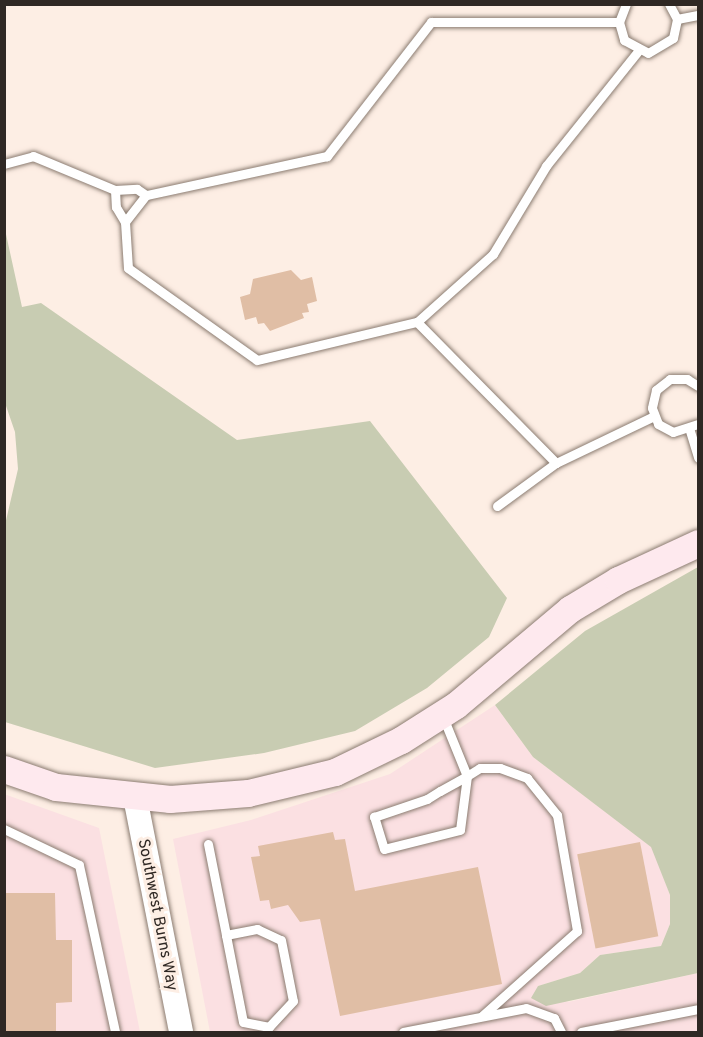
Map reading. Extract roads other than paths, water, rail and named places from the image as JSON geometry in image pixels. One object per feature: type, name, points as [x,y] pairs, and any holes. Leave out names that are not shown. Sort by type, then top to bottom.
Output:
[{"type":"main road","points":[[4,769],[56,787],[135,797],[212,797],[313,778],[379,752],[442,714],[570,609],[618,580],[699,543]]},
{"type":"street","name":"Southwest Burns Way","points":[[135,797],[181,1032]]},
{"type":"lane","points":[[626,4],[619,22],[624,40],[638,51]]},
{"type":"lane","points":[[115,190],[116,207],[125,222],[132,275],[250,358],[306,350],[417,322],[493,254],[546,166],[638,51],[667,46],[677,19],[669,4]]},
{"type":"lane","points":[[677,19],[699,15]]},
{"type":"lane","points":[[125,222],[146,195],[327,156],[431,22],[619,22]]},
{"type":"lane","points":[[4,164],[33,156],[115,190],[137,189],[146,195]]},
{"type":"lane","points":[[417,322],[556,463]]},
{"type":"lane","points":[[699,386],[678,378],[662,384],[652,399],[654,416],[665,429],[690,431],[699,424]]},
{"type":"lane","points":[[497,506],[556,463],[654,416]]},
{"type":"lane","points":[[690,431],[699,458]]},
{"type":"lane","points":[[442,714],[467,776],[460,830],[384,849],[374,817],[427,799],[467,776],[480,768],[500,768],[527,778],[546,798],[557,815],[577,931],[482,1016]]},
{"type":"lane","points":[[4,829],[79,865],[115,1032]]},
{"type":"lane","points":[[208,844],[243,1022],[270,1030],[293,1001],[281,940],[257,929],[226,935]]},
{"type":"lane","points":[[404,1032],[526,1008],[554,1018],[561,1032]]},
{"type":"lane","points":[[581,1032],[699,1009]]}]
